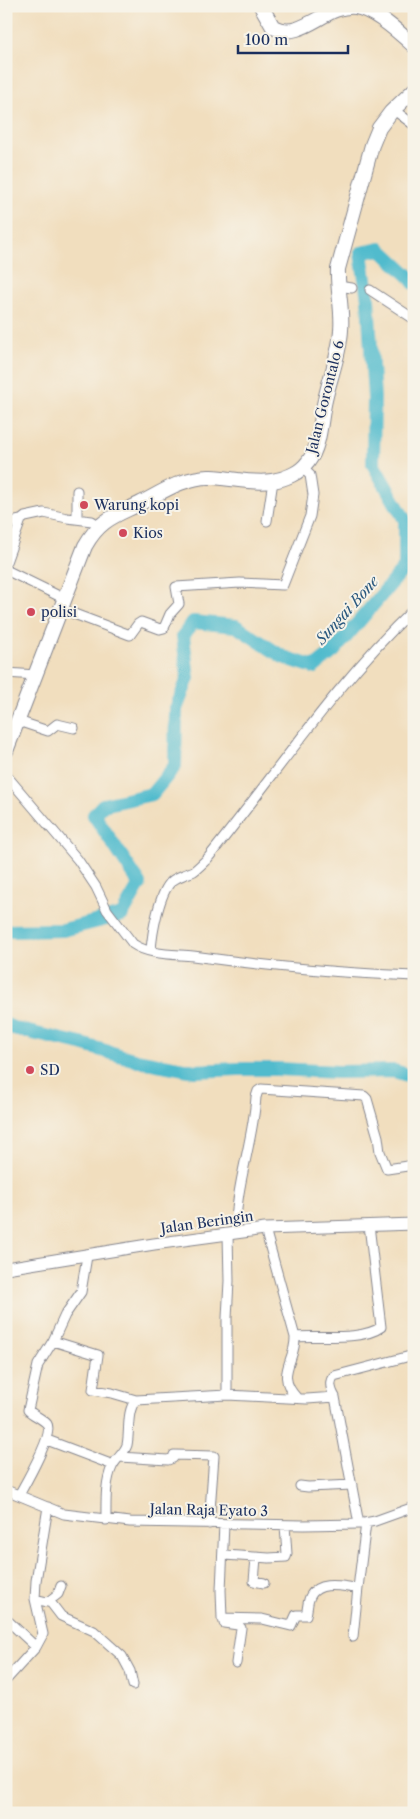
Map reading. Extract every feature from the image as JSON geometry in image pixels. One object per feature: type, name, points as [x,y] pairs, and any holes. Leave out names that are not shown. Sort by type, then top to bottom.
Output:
[{"type":"main road","points":[[261,6],[272,27],[285,32],[303,27],[341,9],[357,7],[393,26],[414,46]]},
{"type":"main road","name":"Jalan Gorontalo 6","points":[[6,752],[85,546],[100,526],[112,516],[177,484],[194,478],[210,477],[255,482],[273,481],[303,469],[314,452],[340,338],[338,269],[372,145],[379,128],[414,90]]},
{"type":"street","points":[[394,110],[414,125]]},
{"type":"street","points":[[337,286],[352,288]]},
{"type":"street","points":[[370,290],[414,319]]},
{"type":"street","points":[[6,570],[63,604],[130,635],[140,622],[160,629],[164,628],[170,614],[179,604],[176,587],[240,583],[283,585],[308,521],[313,500],[310,475],[303,469]]},
{"type":"street","points":[[267,521],[273,481]]},
{"type":"street","points":[[77,519],[78,491]]},
{"type":"street","points":[[6,523],[44,513],[92,521],[100,526]]},
{"type":"street","points":[[6,562],[21,520]]},
{"type":"street","points":[[151,951],[161,902],[166,889],[172,881],[194,870],[208,858],[325,707],[380,642],[414,609]]},
{"type":"street","points":[[6,673],[36,675]]},
{"type":"street","points":[[18,722],[48,731],[57,724],[74,728]]},
{"type":"street","points":[[6,775],[78,860],[96,887],[107,910],[137,947],[151,951],[332,972],[414,976]]},
{"type":"street","points":[[227,1395],[227,1318],[232,1233],[236,1220],[242,1170],[251,1138],[258,1093],[261,1088],[364,1096],[378,1137],[380,1152],[387,1169],[414,1165]]},
{"type":"street","points":[[295,1336],[333,1338],[367,1333],[381,1327],[369,1224]]},
{"type":"street","name":"Jalan Beringin","points":[[6,1268],[265,1228],[414,1224]]},
{"type":"street","points":[[265,1228],[295,1336],[295,1345],[288,1363],[287,1379],[290,1390],[297,1398]]},
{"type":"street","points":[[19,1495],[46,1440],[49,1429],[47,1424],[30,1412],[28,1408],[38,1365],[53,1341],[65,1315],[81,1292],[87,1256]]},
{"type":"street","points":[[53,1341],[98,1356],[92,1390],[112,1393],[136,1400],[227,1395],[297,1398],[335,1397]]},
{"type":"street","points":[[353,1638],[363,1523],[352,1485],[335,1397],[330,1389],[331,1379],[334,1376],[414,1355]]},
{"type":"street","points":[[106,1520],[108,1487],[113,1465],[124,1452],[130,1409],[136,1400]]},
{"type":"street","points":[[46,1440],[113,1465]]},
{"type":"street","points":[[120,1457],[168,1460],[173,1458],[174,1455],[214,1456],[209,1524]]},
{"type":"street","points":[[300,1486],[352,1485]]},
{"type":"street","name":"Jalan Raja Eyato 3","points":[[6,1490],[64,1514],[106,1520],[285,1525],[363,1523],[414,1507]]},
{"type":"street","points":[[6,1680],[36,1647],[43,1634],[35,1600],[36,1581],[48,1507]]},
{"type":"street","points":[[224,1524],[221,1617],[224,1624],[238,1625],[241,1628],[236,1663]]},
{"type":"street","points":[[224,1554],[256,1558],[281,1558],[287,1556],[285,1525]]},
{"type":"street","points":[[256,1558],[254,1581],[264,1583]]},
{"type":"street","points":[[49,1601],[58,1594],[61,1586]]},
{"type":"street","points":[[223,1618],[256,1618],[291,1626],[296,1615],[306,1614],[310,1596],[321,1587],[358,1588]]},
{"type":"street","points":[[35,1600],[49,1601],[61,1616],[94,1631],[122,1656],[130,1672],[133,1685]]},
{"type":"street","points":[[6,1619],[36,1647]]},
{"type":"waterway","points":[[405,567],[405,520],[373,464],[374,398],[368,299],[361,253],[380,249],[414,283]]},
{"type":"waterway","name":"Sungai Bone","points":[[6,931],[63,930],[122,915],[140,884],[94,815],[103,805],[152,794],[175,766],[176,709],[188,678],[183,636],[193,622],[236,626],[283,657],[314,667],[334,651],[405,567],[414,560]]},
{"type":"waterway","points":[[6,1025],[15,1029],[81,1044],[136,1060],[195,1071],[238,1069],[338,1072],[394,1071],[414,1077]]},
{"type":"place","name":"Warung kopi","points":[[84,505]]},
{"type":"place","name":"Kios","points":[[123,533]]},
{"type":"place","name":"polisi","points":[[31,612]]},
{"type":"place","name":"SD","points":[[30,1070]]}]
